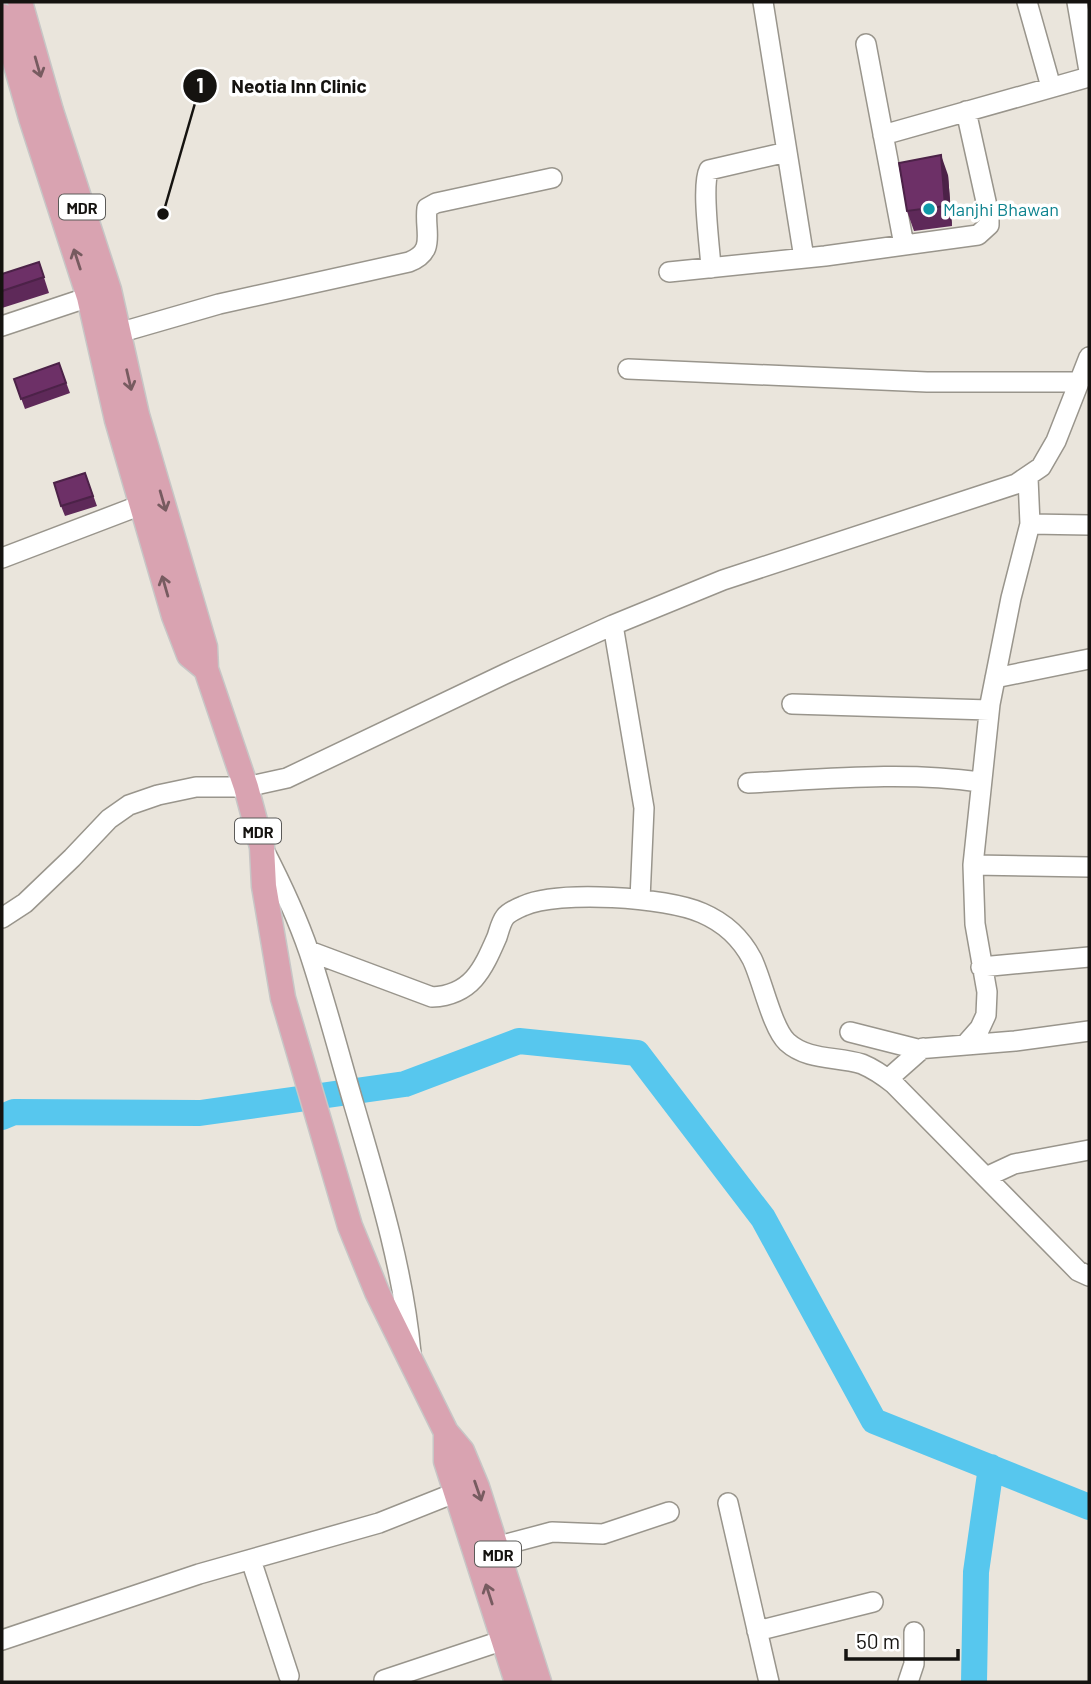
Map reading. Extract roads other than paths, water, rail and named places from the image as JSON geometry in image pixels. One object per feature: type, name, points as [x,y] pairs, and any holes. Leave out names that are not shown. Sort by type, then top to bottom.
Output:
[{"type":"main road","name":"MDR","points":[[20,2],[99,294],[127,418],[184,613],[189,655],[206,669],[246,787],[262,847],[264,886],[283,998],[350,1226],[372,1281],[411,1362],[446,1432],[462,1451],[477,1487],[539,1682]]},
{"type":"main road","name":"MDR","points":[[2,16],[31,118],[99,294]]},
{"type":"main road","name":"MDR","points":[[138,454],[141,505],[167,553]]},
{"type":"main road","name":"MDR","points":[[446,1432],[446,1461],[517,1682]]},
{"type":"street","points":[[763,2],[804,258]]},
{"type":"street","points":[[1027,2],[1051,87]]},
{"type":"street","points":[[1077,2],[1089,71]]},
{"type":"street","points":[[866,44],[904,245]]},
{"type":"street","points":[[883,135],[1089,77]]},
{"type":"street","points":[[669,272],[804,258],[978,235],[989,225],[989,215],[965,111]]},
{"type":"street","points":[[711,268],[706,200],[706,175],[709,170],[787,152]]},
{"type":"street","points":[[108,336],[219,304],[409,262],[425,253],[428,240],[427,208],[436,202],[552,178]]},
{"type":"street","points":[[2,326],[99,294]]},
{"type":"street","points":[[2,918],[25,903],[109,819],[129,805],[158,795],[196,787],[246,787],[287,778],[613,625],[723,580],[1028,478],[1041,467],[1056,441],[1089,357]]},
{"type":"street","points":[[628,369],[914,382],[1079,382]]},
{"type":"street","points":[[965,1045],[980,1028],[986,1015],[986,992],[975,924],[973,866],[989,710],[1011,598],[1030,524],[1028,478]]},
{"type":"street","points":[[2,558],[141,505]]},
{"type":"street","points":[[1030,524],[1089,525]]},
{"type":"street","points":[[613,625],[644,808],[640,899]]},
{"type":"street","points":[[995,678],[1089,659]]},
{"type":"street","points":[[792,704],[989,710]]},
{"type":"street","points":[[748,783],[840,778],[944,777],[980,782]]},
{"type":"street","points":[[262,847],[285,892],[309,951],[386,1215],[407,1310],[411,1362]]},
{"type":"street","points":[[973,866],[1089,867]]},
{"type":"street","points":[[309,951],[432,998],[448,997],[465,988],[477,977],[505,916],[524,905],[575,897],[640,899],[700,912],[720,922],[736,935],[752,958],[784,1040],[801,1053],[860,1064],[874,1069],[888,1079],[1078,1271],[1089,1276]]},
{"type":"street","points":[[981,967],[1089,957]]},
{"type":"street","points":[[850,1032],[901,1046],[923,1048],[1089,1031]]},
{"type":"street","points":[[888,1079],[923,1048]]},
{"type":"street","points":[[986,1177],[1014,1164],[1089,1150]]},
{"type":"street","points":[[2,1640],[199,1574],[379,1524],[457,1492]]},
{"type":"street","points":[[728,1503],[769,1682]]},
{"type":"street","points":[[495,1547],[552,1532],[603,1534],[668,1512]]},
{"type":"street","points":[[251,1560],[289,1676]]},
{"type":"street","points":[[757,1631],[873,1602]]},
{"type":"street","points":[[908,1682],[914,1664],[914,1632]]},
{"type":"street","points":[[384,1680],[504,1640]]},
{"type":"waterway","points":[[2,1117],[14,1112],[200,1113],[405,1084],[519,1041],[637,1053],[763,1218],[874,1421],[1089,1507]]},
{"type":"waterway","points":[[974,1682],[976,1572],[991,1467]]},
{"type":"place","name":"Manjhi Bhawan","points":[[929,209]]},
{"type":"place","name":"Neotia Inn Clinic","points":[[163,214]]}]
